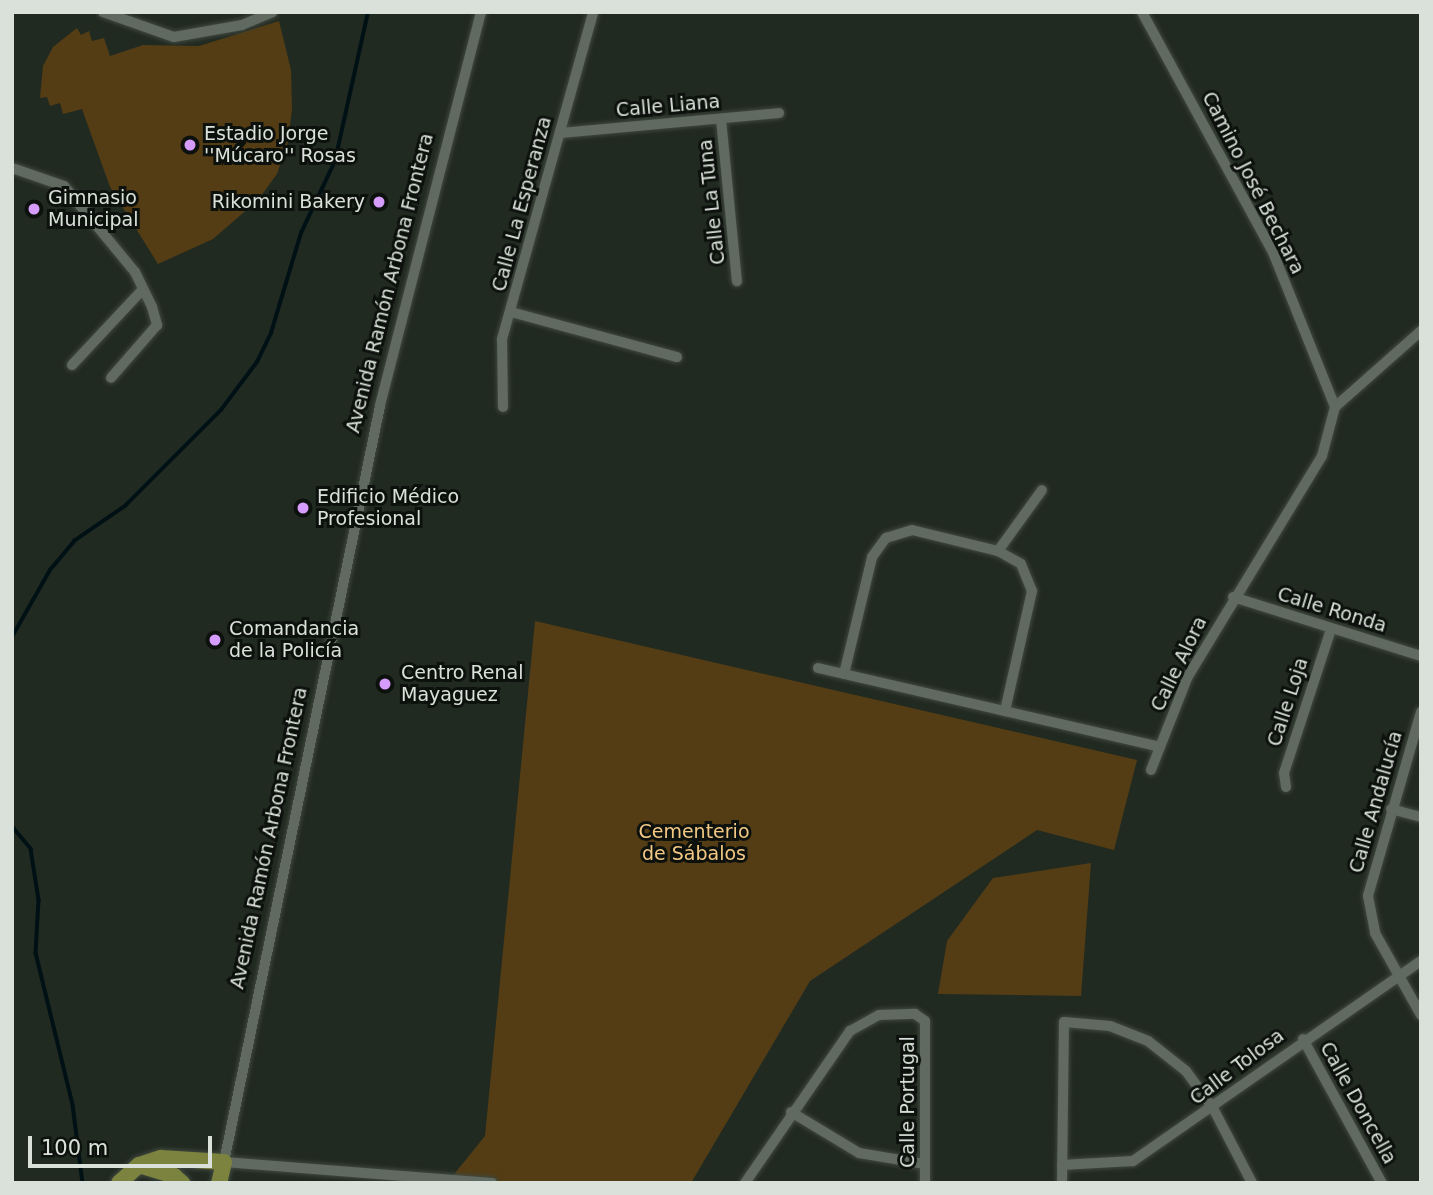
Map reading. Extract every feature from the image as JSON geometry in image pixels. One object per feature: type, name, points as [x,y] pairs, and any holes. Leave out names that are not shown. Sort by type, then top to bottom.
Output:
[{"type":"main road","points":[[119,1183],[139,1165],[161,1158],[224,1162]]},
{"type":"main road","name":"Avenida Ramón Arbona Frontera","points":[[219,1183],[224,1162]]},
{"type":"main road","points":[[139,1165],[174,1176],[182,1183]]},
{"type":"street","points":[[103,12],[174,37],[242,25],[272,12]]},
{"type":"street","name":"Avenida Ramón Arbona Frontera","points":[[224,1162],[380,406],[481,12]]},
{"type":"street","name":"Calle La Esperanza","points":[[503,407],[500,354],[593,12]]},
{"type":"street","name":"Camino José Bechara","points":[[1142,12],[1272,250],[1335,407]]},
{"type":"street","name":"Calle Liana","points":[[560,133],[779,113]]},
{"type":"street","name":"Calle La Tuna","points":[[721,119],[737,281]]},
{"type":"street","points":[[12,167],[64,186],[99,224],[143,289],[157,325],[111,378]]},
{"type":"street","points":[[72,365],[143,289]]},
{"type":"street","points":[[511,312],[677,357]]},
{"type":"street","points":[[1233,597],[1322,456],[1335,407],[1421,331]]},
{"type":"street","points":[[998,551],[1042,490]]},
{"type":"street","points":[[844,674],[872,557],[886,538],[912,530],[998,551],[1021,564],[1032,591],[1005,711]]},
{"type":"street","name":"Calle Ronda","points":[[1233,597],[1421,656]]},
{"type":"street","name":"Calle Alora","points":[[1151,771],[1188,676],[1233,597]]},
{"type":"street","name":"Calle Loja","points":[[1286,787],[1284,773],[1331,629]]},
{"type":"street","points":[[818,668],[1159,747]]},
{"type":"street","name":"Calle Andalucía","points":[[1421,712],[1368,896],[1375,933],[1421,1015]]},
{"type":"street","points":[[1391,809],[1420,817]]},
{"type":"street","name":"Calle Tolosa","points":[[1062,1165],[1133,1161],[1213,1108],[1303,1039],[1421,961]]},
{"type":"street","name":"Calle Portugal","points":[[791,1112],[850,1031],[879,1015],[915,1014],[925,1021],[925,1183]]},
{"type":"street","points":[[1062,1183],[1064,1022],[1110,1026],[1148,1041],[1186,1071],[1213,1108],[1252,1183]]},
{"type":"street","name":"Calle Doncella","points":[[1303,1039],[1382,1183]]},
{"type":"street","points":[[745,1183],[791,1112],[859,1153],[925,1164]]},
{"type":"street","points":[[224,1162],[492,1183]]},
{"type":"green space","name":"Estadio Jorge ''Múcaro'' Rosas","points":[[279,21],[291,70],[292,109],[288,142],[277,174],[258,200],[213,239],[158,264],[110,187],[82,109],[63,114],[60,103],[50,106],[47,97],[40,98],[43,66],[53,47],[77,28],[81,35],[89,31],[92,41],[104,38],[110,56],[143,45],[199,46]]},
{"type":"green space","name":"Cementerio de Sábalos","points":[[535,621],[1137,760],[1114,850],[1037,830],[810,981],[691,1183],[447,1183],[485,1136]]},
{"type":"green space","points":[[1091,863],[1081,996],[938,994],[947,941],[993,878]]},
{"type":"waterway","points":[[12,637],[50,570],[74,541],[125,506],[221,410],[257,362],[271,333],[301,233],[335,161],[368,12]]},
{"type":"waterway","points":[[12,826],[31,849],[39,900],[36,953],[73,1105],[83,1183]]},
{"type":"place","name":"Estadio Jorge ''Múcaro'' Rosas","points":[[190,145]]},
{"type":"place","name":"Rikomini Bakery","points":[[379,202]]},
{"type":"place","name":"Gimnasio Municipal","points":[[34,209]]},
{"type":"place","name":"Edificio Médico Profesional","points":[[303,508]]},
{"type":"place","name":"Comandancia de la Policía","points":[[215,640]]},
{"type":"place","name":"Centro Renal Mayaguez","points":[[385,684]]}]
